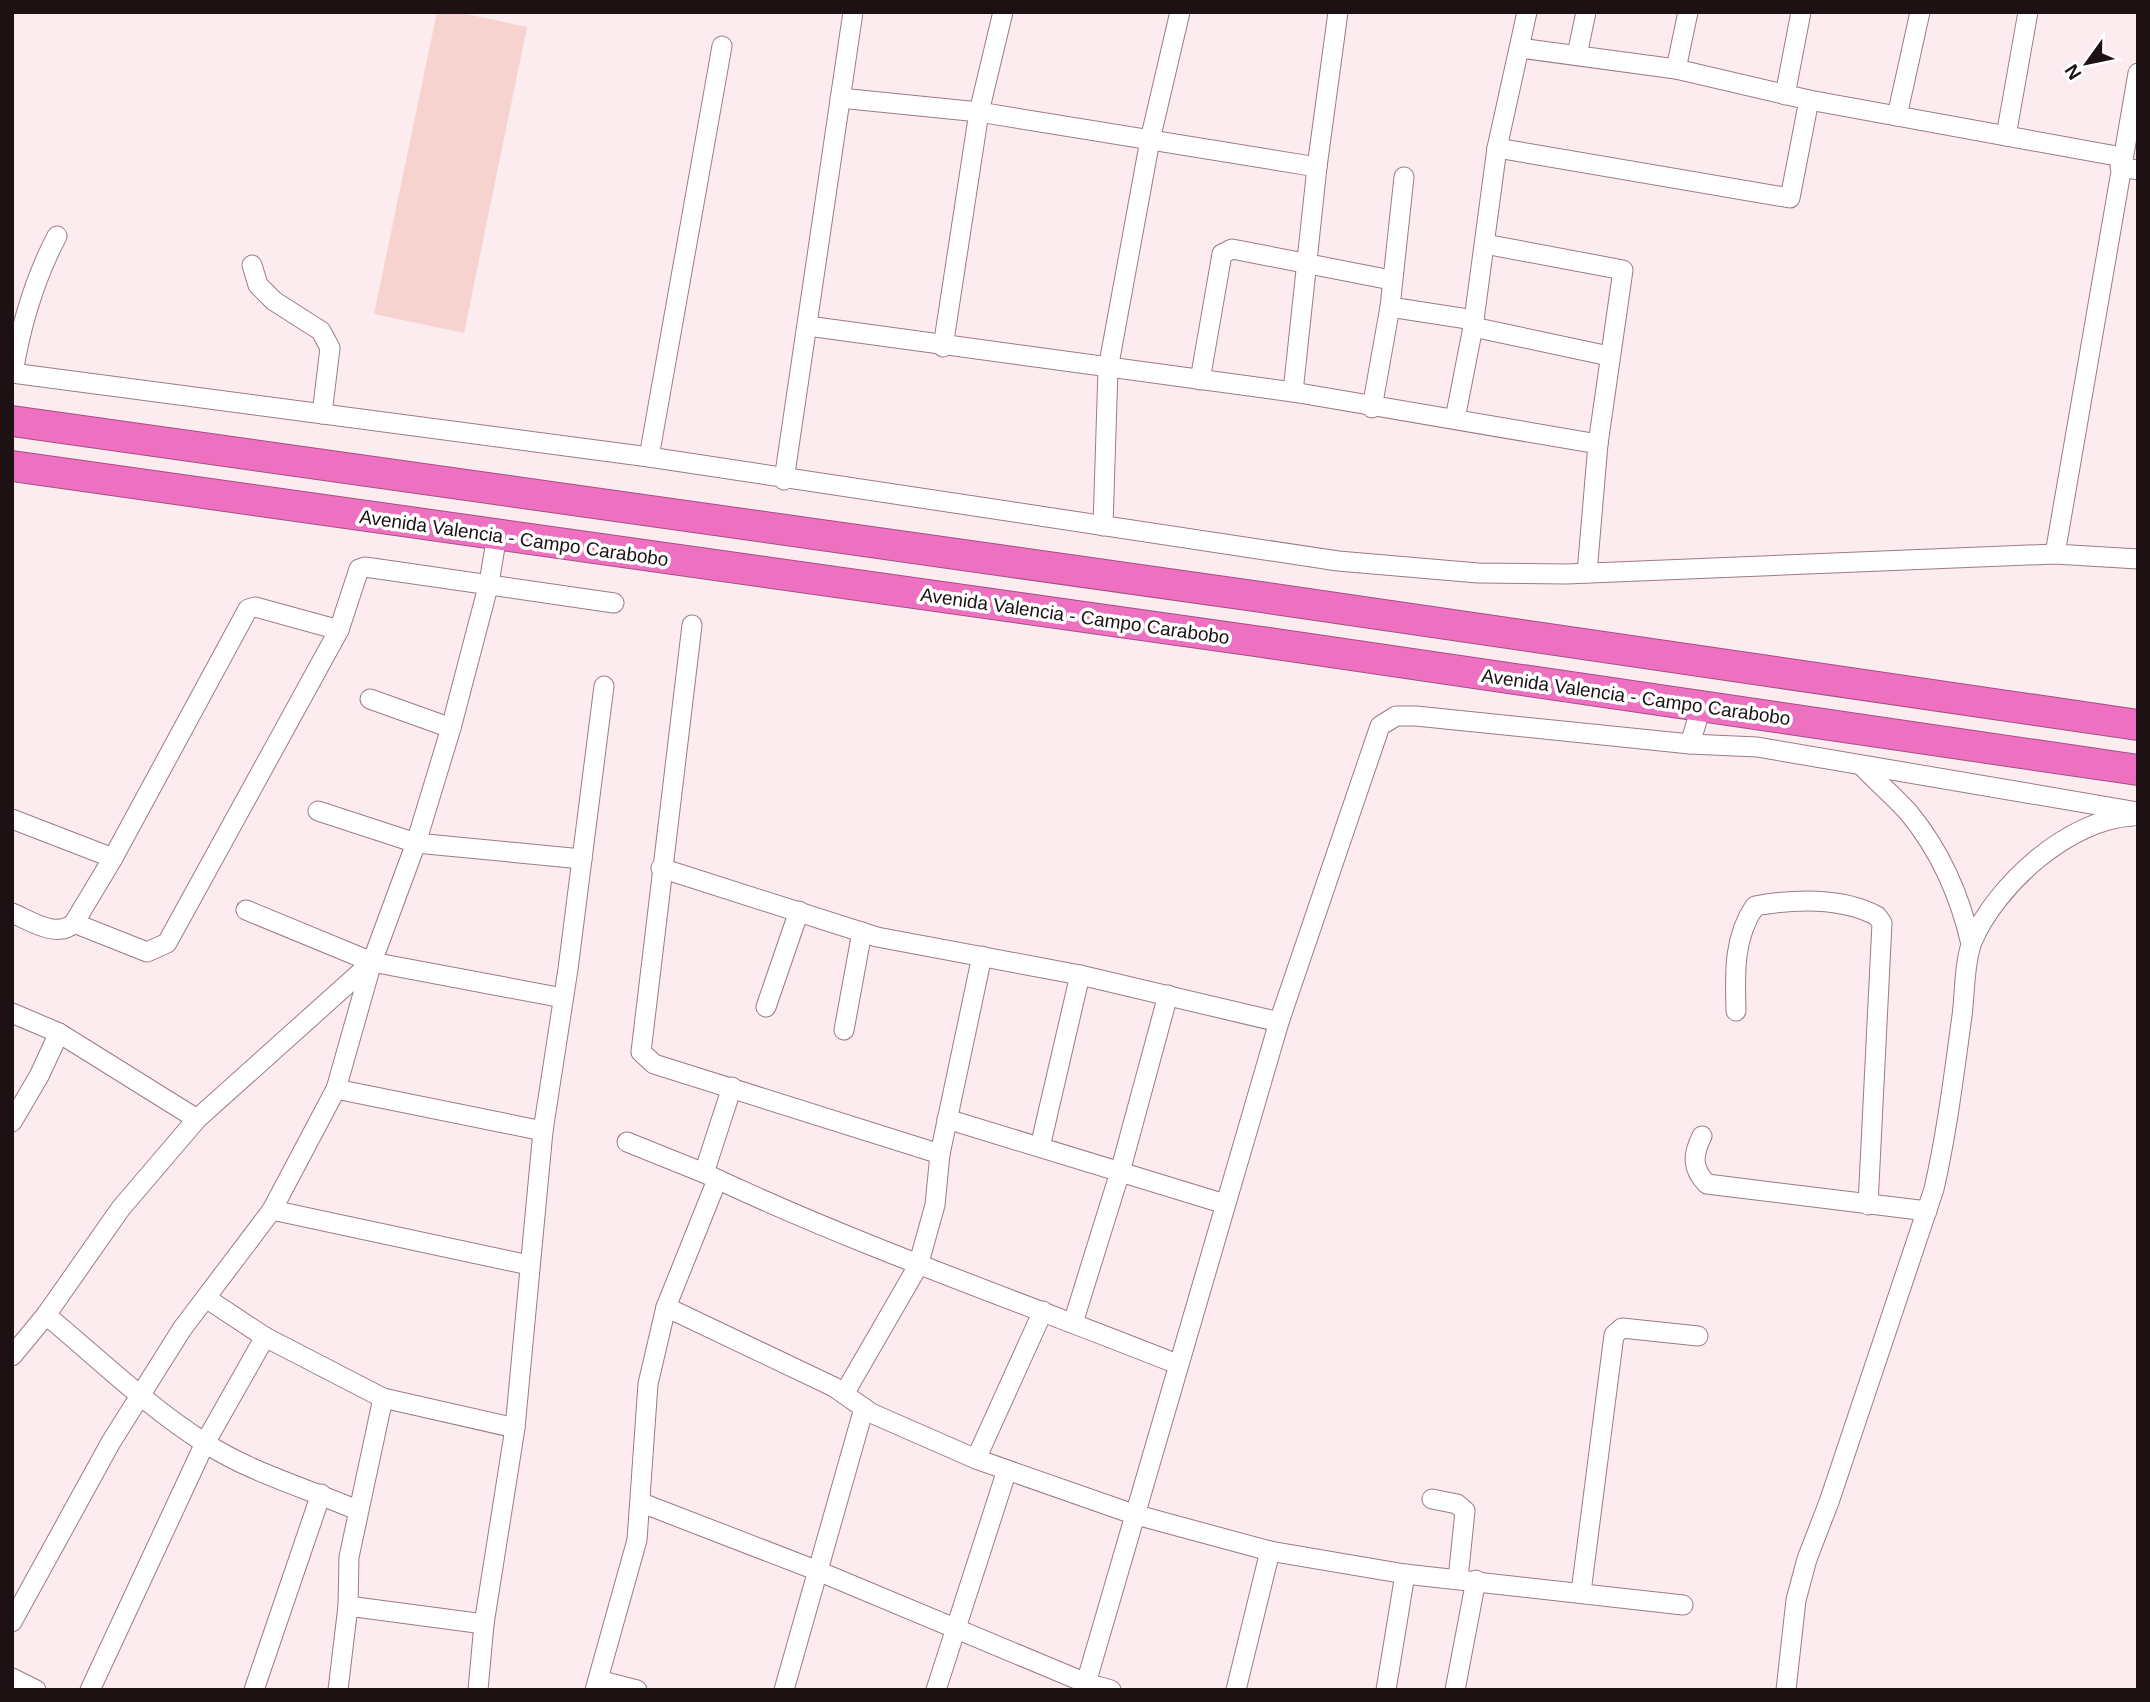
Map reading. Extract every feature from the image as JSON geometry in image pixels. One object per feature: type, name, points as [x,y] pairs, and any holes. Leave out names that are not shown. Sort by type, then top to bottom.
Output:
[{"type":"highway","points":[[12,421],[1261,597],[2138,725]]},
{"type":"highway","name":"Avenida Valencia - Campo Carabobo","points":[[12,466],[2138,770]]},
{"type":"street","points":[[784,480],[853,12]]},
{"type":"street","points":[[943,347],[979,112],[1003,12]]},
{"type":"street","points":[[1103,526],[1108,369],[1150,140],[1180,12]]},
{"type":"street","points":[[1293,392],[1317,167],[1338,12]]},
{"type":"street","points":[[1455,419],[1474,324],[1497,148],[1527,12]]},
{"type":"street","points":[[1577,55],[1586,12]]},
{"type":"street","points":[[1676,69],[1688,12]]},
{"type":"street","points":[[1784,95],[1801,12]]},
{"type":"street","points":[[1897,116],[1920,12]]},
{"type":"street","points":[[2006,136],[2028,12]]},
{"type":"street","points":[[649,457],[722,46]]},
{"type":"street","points":[[1520,48],[1676,69],[1784,95],[2006,136],[2127,164]]},
{"type":"street","points":[[2055,554],[2127,164],[2137,85]]},
{"type":"street","points":[[840,98],[979,112],[1317,167]]},
{"type":"street","points":[[1497,148],[1790,198],[1810,100]]},
{"type":"street","points":[[1372,408],[1390,307],[1404,177]]},
{"type":"street","points":[[57,236],[37,274],[20,330],[13,373],[649,457],[784,480],[1338,561],[1478,573],[1587,573],[2055,554],[2138,559]]},
{"type":"street","points":[[1485,244],[1623,270],[1598,444],[1587,573]]},
{"type":"street","points":[[1200,380],[1222,254],[1232,249],[1391,280]]},
{"type":"street","points":[[252,265],[258,285],[274,301],[321,331],[330,348],[322,414]]},
{"type":"street","points":[[1390,307],[1609,356]]},
{"type":"street","points":[[808,326],[943,347],[1293,392],[1372,408],[1455,419],[1598,444]]},
{"type":"street","points":[[12,1622],[141,1395],[206,1298],[272,1210],[336,1089],[372,962],[416,843],[451,728],[489,583],[497,535]]},
{"type":"street","points":[[74,923],[147,952],[167,943],[339,630],[351,598],[355,574],[365,567],[614,603]]},
{"type":"street","points":[[12,913],[56,931],[68,929],[74,923],[113,858],[247,610],[255,607],[339,630]]},
{"type":"street","points":[[692,625],[640,1052],[654,1063],[940,1154]]},
{"type":"street","points":[[478,1690],[484,1624],[515,1428],[543,1131],[604,686]]},
{"type":"street","points":[[370,699],[451,728]]},
{"type":"street","points":[[1690,744],[1701,707]]},
{"type":"street","points":[[1085,1686],[1133,1514],[1279,1022],[1380,726],[1396,716],[1416,716],[1690,744],[1757,747],[2138,814]]},
{"type":"street","points":[[1786,1690],[1796,1600],[1807,1559],[1927,1211],[1946,1138],[1971,944],[1958,896],[1936,852],[1908,812],[1863,767]]},
{"type":"street","points":[[318,811],[416,843],[582,859]]},
{"type":"street","points":[[1971,944],[1996,902],[2040,857],[2096,825],[2121,816],[2138,814]]},
{"type":"street","points":[[12,819],[113,858]]},
{"type":"street","points":[[661,869],[862,932],[1080,975],[1279,1022]]},
{"type":"street","points":[[1736,1011],[1735,961],[1744,921],[1755,906],[1788,900],[1836,904],[1877,916],[1882,923],[1868,1205]]},
{"type":"street","points":[[246,910],[372,962],[563,998]]},
{"type":"street","points":[[766,1007],[799,911]]},
{"type":"street","points":[[844,1030],[862,932]]},
{"type":"street","points":[[844,1394],[918,1266],[935,1205],[940,1154],[982,956]]},
{"type":"street","points":[[12,1356],[47,1315],[121,1208],[197,1119],[372,962]]},
{"type":"street","points":[[1040,1147],[1080,975]]},
{"type":"street","points":[[1073,1322],[1120,1172],[1168,995]]},
{"type":"street","points":[[12,1013],[59,1033],[197,1119]]},
{"type":"street","points":[[12,1122],[39,1076],[59,1033]]},
{"type":"street","points":[[638,1690],[597,1685],[637,1540],[642,1503],[648,1384],[666,1307],[710,1176],[732,1087]]},
{"type":"street","points":[[336,1089],[543,1131]]},
{"type":"street","points":[[947,1119],[1225,1204]]},
{"type":"street","points":[[1702,1136],[1694,1153],[1697,1174],[1707,1184],[1927,1211]]},
{"type":"street","points":[[627,1142],[918,1266],[1073,1322],[1177,1364]]},
{"type":"street","points":[[272,1210],[529,1265]]},
{"type":"street","points":[[206,1298],[265,1337],[383,1398],[515,1428]]},
{"type":"street","points":[[666,1307],[753,1346],[844,1394],[864,1408],[976,1459],[1133,1514],[1270,1550],[1405,1574],[1683,1605]]},
{"type":"street","points":[[976,1459],[1043,1311]]},
{"type":"street","points":[[47,1315],[141,1395],[205,1443],[269,1476],[357,1510]]},
{"type":"street","points":[[1581,1592],[1615,1335],[1622,1328],[1698,1336]]},
{"type":"street","points":[[90,1690],[205,1443],[265,1337]]},
{"type":"street","points":[[338,1690],[348,1606],[349,1557],[383,1398]]},
{"type":"street","points":[[784,1690],[864,1408]]},
{"type":"street","points":[[936,1690],[1007,1470]]},
{"type":"street","points":[[254,1690],[321,1494]]},
{"type":"street","points":[[1432,1499],[1457,1504],[1465,1510],[1467,1580],[1455,1690]]},
{"type":"street","points":[[642,1503],[818,1571],[1085,1686],[1111,1690]]},
{"type":"street","points":[[1236,1690],[1270,1550]]},
{"type":"street","points":[[1385,1690],[1405,1574]]},
{"type":"street","points":[[348,1606],[484,1624]]},
{"type":"street","points":[[12,1678],[36,1690]]},
{"type":"building","points":[[437,12],[457,12],[527,27],[464,333],[374,314]]}]
